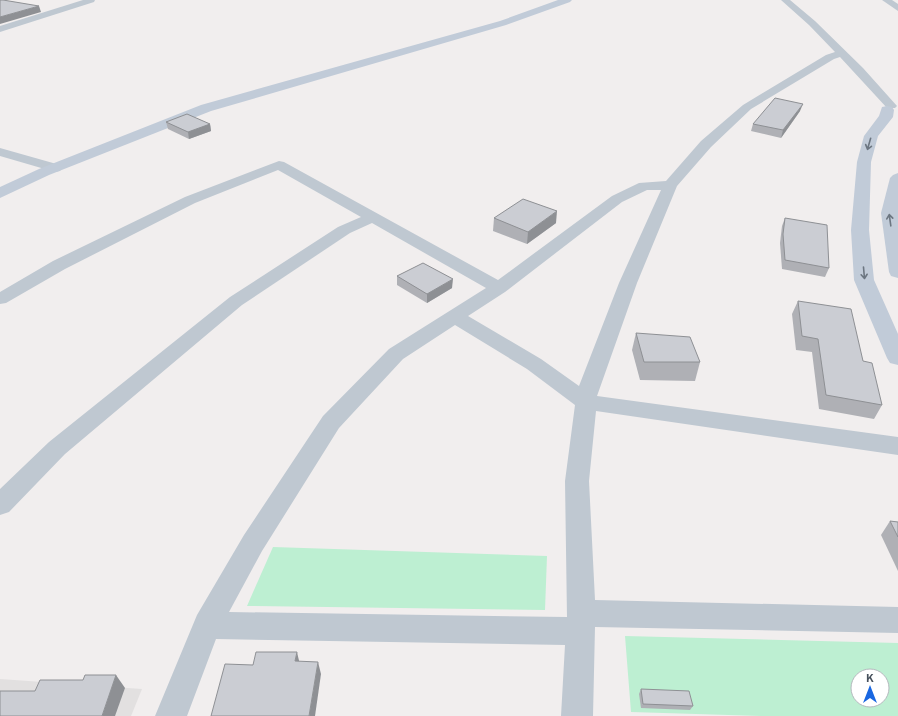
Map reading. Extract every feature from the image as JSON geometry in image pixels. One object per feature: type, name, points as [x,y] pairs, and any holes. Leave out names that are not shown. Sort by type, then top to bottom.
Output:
[{"type":"street","points":[[0,29],[91,0]]},
{"type":"street","points":[[0,193],[55,168],[206,108],[503,22],[567,0]]},
{"type":"street","points":[[785,0],[812,23],[860,70],[895,108],[871,136],[864,162],[860,230],[864,280],[898,358]]},
{"type":"street","points":[[577,716],[580,622],[577,481],[586,392],[628,283],[670,185],[706,144],[747,107],[830,57],[842,53]]},
{"type":"street","points":[[0,152],[55,168]]},
{"type":"street","points":[[0,299],[59,264],[190,200],[279,165],[499,288]]},
{"type":"street","points":[[898,178],[889,213],[898,272]]},
{"type":"street","points":[[171,716],[207,625],[253,543],[332,422],[396,354],[499,288],[617,199],[644,186],[670,185]]},
{"type":"street","points":[[0,505],[57,448],[236,301],[344,230],[373,217]]},
{"type":"street","points":[[455,317],[534,364],[586,402],[898,446]]},
{"type":"street","points":[[207,625],[898,620]]},
{"type":"shaded area","points":[[0,679],[142,689],[131,716],[0,716]]},
{"type":"green space","points":[[273,547],[547,556],[545,610],[247,606]]},
{"type":"green space","points":[[625,636],[898,643],[898,716],[761,716],[631,712]]},
{"type":"building","points":[[0,0],[3,0],[39,6],[0,17]]},
{"type":"building","points":[[775,98],[803,104],[783,130],[753,124]]},
{"type":"building","points":[[187,114],[210,124],[188,132],[166,122]]},
{"type":"building","points":[[523,199],[557,211],[528,232],[494,218]]},
{"type":"building","points":[[785,218],[827,225],[829,268],[785,260],[783,234]]},
{"type":"building","points":[[423,263],[453,279],[427,294],[397,276]]},
{"type":"building","points":[[798,301],[851,309],[863,361],[872,363],[882,405],[826,395],[818,339],[802,336]]},
{"type":"building","points":[[636,333],[690,337],[700,362],[644,362]]},
{"type":"building","points":[[890,521],[898,522],[898,537]]},
{"type":"building","points":[[256,652],[297,652],[295,661],[318,662],[309,716],[211,716],[225,664],[253,665]]},
{"type":"building","points":[[85,675],[116,675],[102,716],[0,716],[0,691],[35,691],[40,680],[83,680]]},
{"type":"building","points":[[641,689],[689,691],[693,706],[643,704]]}]
